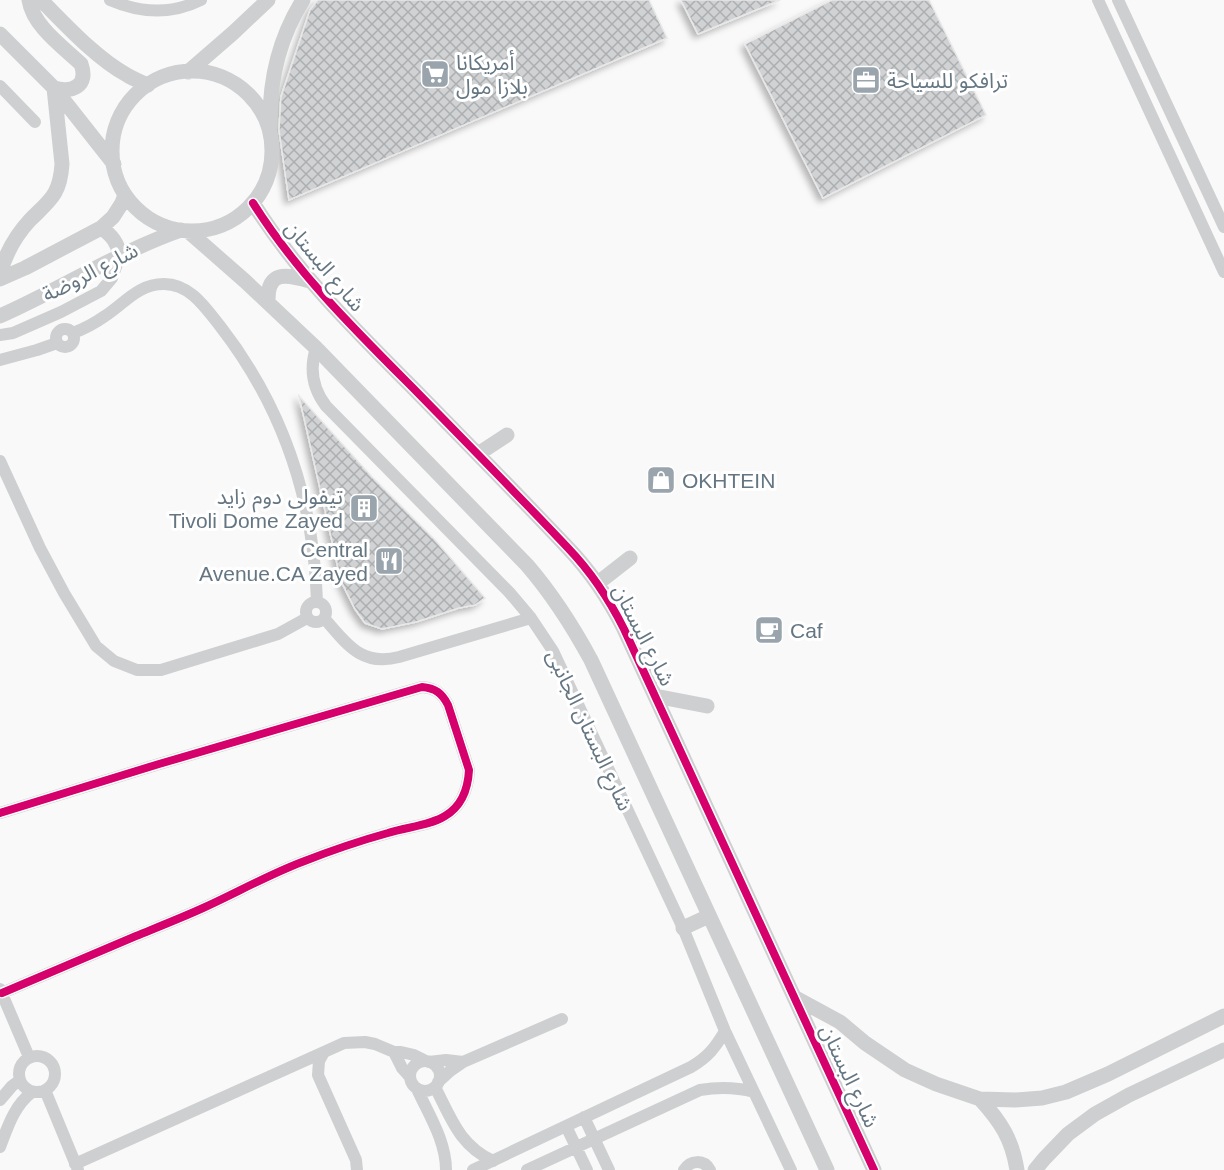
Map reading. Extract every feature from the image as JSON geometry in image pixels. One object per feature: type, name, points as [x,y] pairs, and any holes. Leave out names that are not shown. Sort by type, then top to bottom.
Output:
[{"type":"street","points":[[29,0],[31,10],[38,22],[81,64],[83,70],[78,86],[67,91],[54,88]]},
{"type":"street","points":[[41,0],[98,55],[128,76],[148,85]]},
{"type":"street","points":[[110,0],[144,11],[158,11],[185,7],[201,0]]},
{"type":"street","points":[[188,72],[268,0]]},
{"type":"street","points":[[270,136],[260,110],[241,88],[216,75],[202,72],[172,74],[148,85],[129,102],[114,138],[116,174],[125,195],[144,215],[168,227],[184,231],[212,228],[224,224],[235,219],[253,203],[267,178],[271,157],[273,76],[291,22],[303,0]]},
{"type":"street","points":[[1098,0],[1222,264]]},
{"type":"street","points":[[1118,0],[1224,226]]},
{"type":"street","points":[[0,34],[54,88],[114,164]]},
{"type":"street","points":[[1123,54],[1140,46]]},
{"type":"street","points":[[0,86],[35,122]]},
{"type":"street","points":[[1141,94],[1158,86]]},
{"type":"street","points":[[0,273],[19,233],[52,200],[58,189],[62,164],[54,88]]},
{"type":"street","name":"شارع الروضة","points":[[0,279],[100,228],[113,217],[125,195]]},
{"type":"street","name":"شارع البستان","points":[[253,203],[266,224],[309,280],[574,554],[598,583],[617,616],[655,696],[874,1170]]},
{"type":"street","points":[[0,335],[13,333],[101,291],[112,278],[120,256],[112,237],[100,228]]},
{"type":"street","points":[[184,231],[268,302],[316,348],[527,565],[555,601],[591,660],[827,1170]]},
{"type":"street","name":"شارع الروضة","points":[[0,316],[150,242],[184,231]]},
{"type":"street","points":[[268,302],[267,293],[276,278],[284,275],[309,280]]},
{"type":"street","points":[[71,332],[104,318],[132,294],[154,284],[178,286],[189,291],[198,299],[245,360],[281,428],[307,509],[314,551],[317,602]]},
{"type":"street","points":[[46,318],[57,341],[63,347],[70,346],[74,340],[61,312]]},
{"type":"street","points":[[0,360],[27,354],[57,341]]},
{"type":"street","name":"شارع البستان الجانبى","points":[[316,348],[312,364],[314,382],[326,406],[502,585],[543,634],[562,669],[683,928],[724,1031],[791,1170]]},
{"type":"street","points":[[478,454],[507,435]]},
{"type":"street","points":[[0,461],[64,593],[96,646],[114,662],[137,670],[161,670],[278,634],[308,618]]},
{"type":"street","points":[[598,583],[630,558]]},
{"type":"street","points":[[317,602],[325,607],[326,613],[324,618],[315,622],[308,618],[306,608],[310,603],[317,602]]},
{"type":"street","points":[[324,618],[353,650],[370,659],[380,660],[390,660],[531,618]]},
{"type":"street","points":[[0,813],[422,687],[435,690],[445,699],[469,770],[465,792],[460,802],[444,817],[389,832],[302,862],[203,908],[1,991],[29,1057]]},
{"type":"street","points":[[655,696],[707,706]]},
{"type":"street","points":[[683,928],[709,916]]},
{"type":"street","points":[[794,997],[840,1022],[865,1043],[905,1070],[936,1084],[980,1099],[1042,1098],[1066,1092],[1222,1021]]},
{"type":"street","points":[[417,1089],[427,1091],[463,1062],[562,1018]]},
{"type":"street","points":[[473,1170],[698,1063],[717,1046],[724,1031]]},
{"type":"street","points":[[0,1147],[19,1103],[38,1091],[53,1081],[55,1076],[54,1067],[44,1057],[29,1057],[20,1067],[18,1076],[22,1085],[38,1091],[76,1167],[294,1065],[344,1043],[354,1042],[375,1044],[394,1052],[408,1053],[434,1065],[440,1076],[437,1084],[460,1136],[478,1153],[493,1161]]},
{"type":"street","points":[[1035,1170],[1068,1134],[1095,1114],[1129,1095],[1224,1050]]},
{"type":"street","points":[[324,1052],[319,1061],[318,1075],[356,1160],[357,1170]]},
{"type":"street","points":[[394,1052],[398,1063],[417,1089],[443,1144],[446,1170]]},
{"type":"street","points":[[410,1077],[412,1067],[421,1062],[446,1060],[463,1062]]},
{"type":"street","points":[[294,1065],[318,1075]]},
{"type":"street","points":[[0,1100],[20,1080]]},
{"type":"street","points":[[527,1170],[700,1090],[718,1087],[754,1092]]},
{"type":"street","points":[[980,1099],[998,1119],[1009,1138],[1017,1170]]},
{"type":"street","points":[[584,1118],[609,1170]]},
{"type":"street","points":[[566,1126],[587,1170]]},
{"type":"street","points":[[684,1170],[694,1162],[701,1162],[710,1170]]},
{"type":"building","name":"أمريكانا بلازا مول","points":[[318,0],[649,0],[667,38],[289,200],[279,130],[281,97],[310,10]]},
{"type":"building","points":[[681,0],[780,0],[698,34]]},
{"type":"building","name":"ترافكو للسياحة","points":[[832,0],[929,0],[986,115],[823,198],[745,44]]},
{"type":"building","name":"تيفولى دوم زايد Tivoli Dome Zayed","points":[[299,396],[372,477],[435,540],[485,598],[475,605],[416,622],[382,629],[365,623],[341,581]]},
{"type":"cycle path","points":[[253,203],[288,253],[328,300],[568,548],[592,576],[606,597],[624,629],[874,1170]]},
{"type":"cycle path","points":[[0,813],[422,687],[438,692],[446,701],[469,770],[467,784],[460,802],[451,812],[439,819],[366,839],[302,862],[195,912],[2,993]]},
{"type":"place","name":"أمريكانا بلازا مول","points":[[435,74]]},
{"type":"place","name":"ترافكو للسياحة","points":[[866,80]]},
{"type":"place","name":"OKHTEIN","points":[[661,480]]},
{"type":"place","name":"تيفولى دوم زايد Tivoli Dome Zayed","points":[[364,508]]},
{"type":"place","name":"Central Avenue.CA Zayed","points":[[389,561]]},
{"type":"place","name":"Caf","points":[[769,630]]}]
